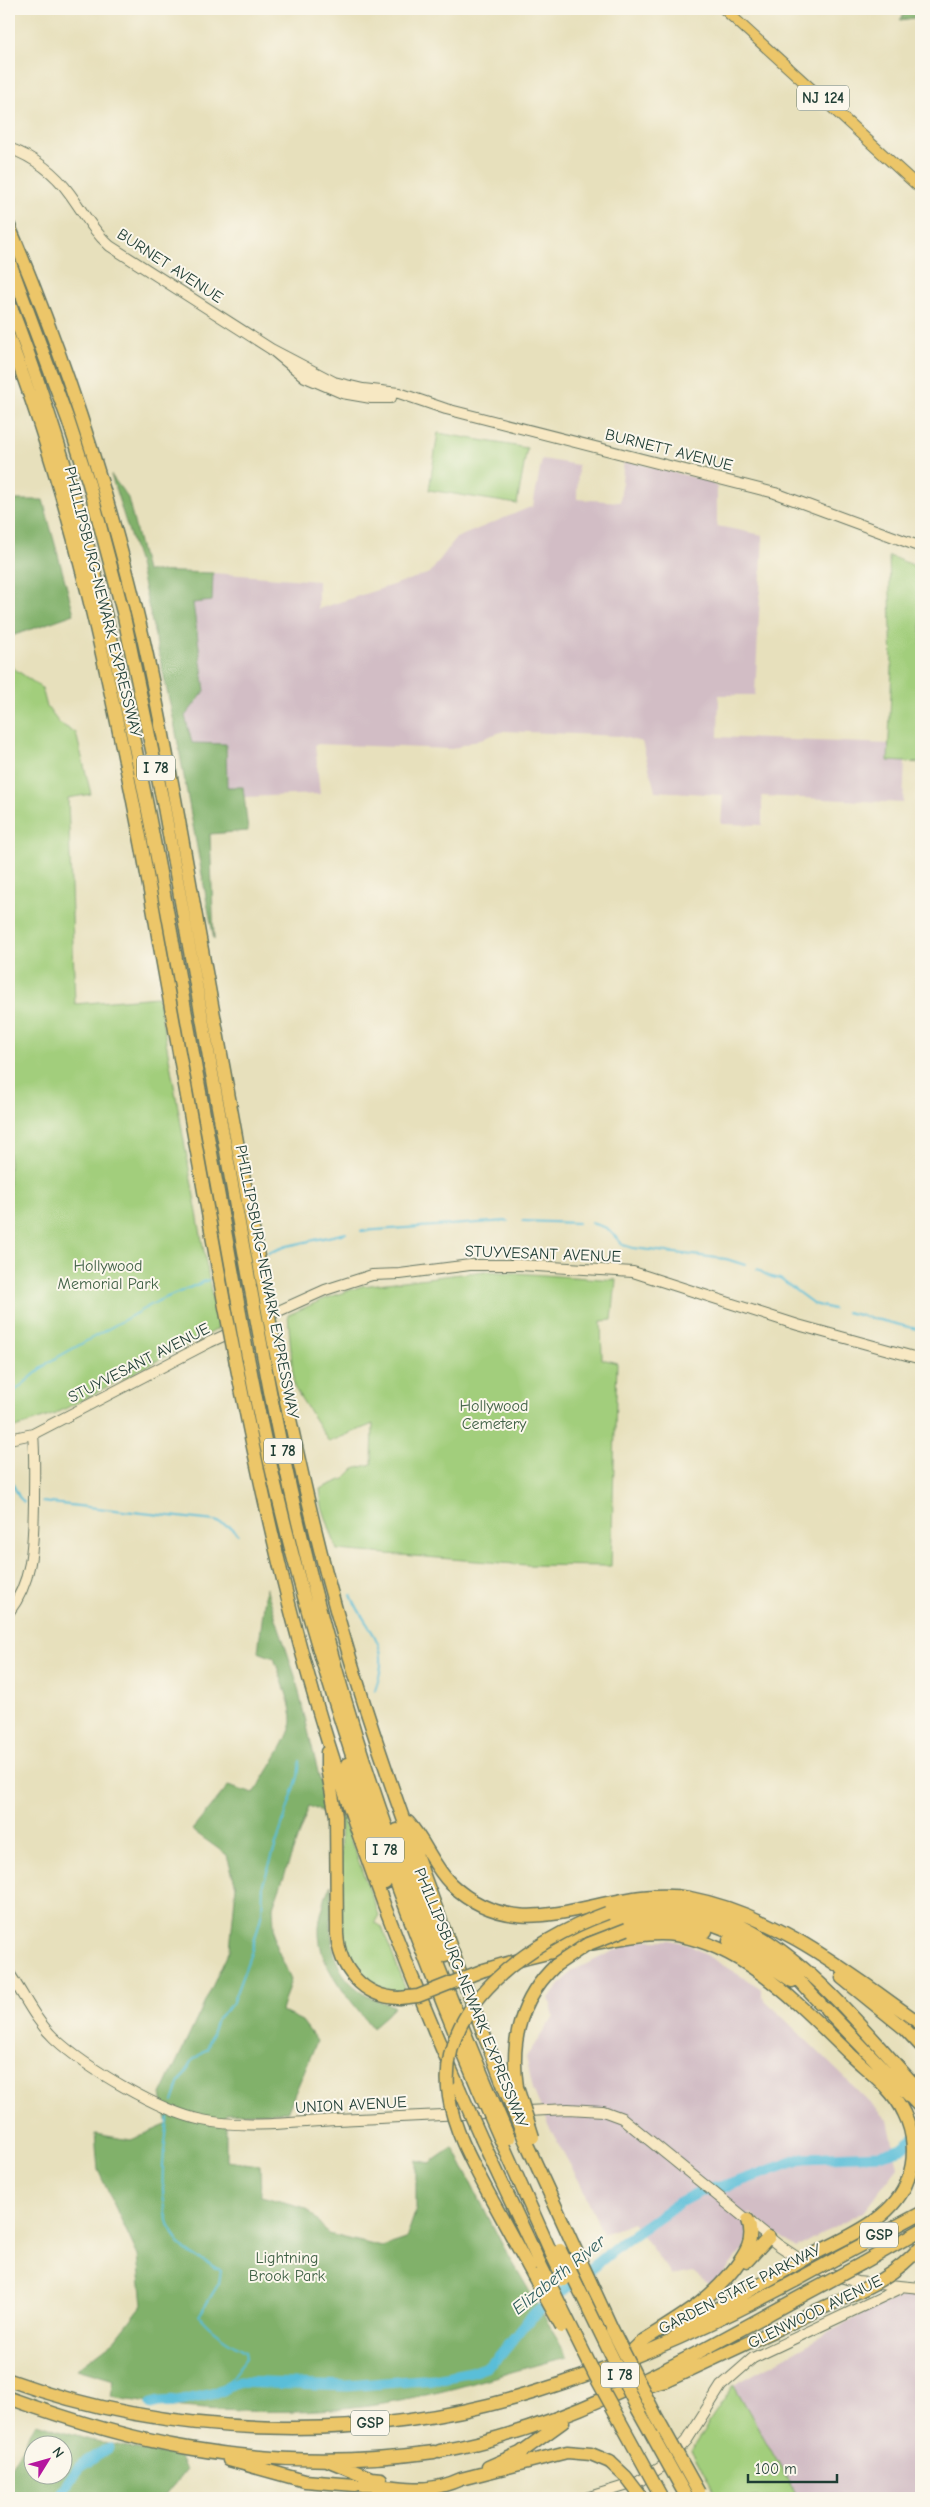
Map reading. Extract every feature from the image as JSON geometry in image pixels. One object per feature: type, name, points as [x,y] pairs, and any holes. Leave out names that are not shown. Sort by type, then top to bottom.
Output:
[{"type":"highway","name":"PHILLIPSBURG-NEWARK EXPRESSWAY","points":[[9,226],[48,323],[81,417],[119,544],[144,642],[174,788],[263,1284],[268,1347],[306,1553],[313,1607]]},
{"type":"highway","name":"PHILLIPSBURG-NEWARK EXPRESSWAY","points":[[9,260],[68,420],[89,484],[123,612],[159,782],[251,1290],[268,1347],[337,1613],[403,1816],[504,2087],[529,2138],[570,2240],[642,2390],[701,2496]]},
{"type":"highway","name":"PHILLIPSBURG-NEWARK EXPRESSWAY","points":[[9,302],[41,389],[68,473],[110,628],[153,833],[236,1297],[272,1470],[292,1550],[313,1607],[380,1835],[430,1972],[557,2254],[683,2498]]},
{"type":"highway","name":"PHILLIPSBURG-NEWARK EXPRESSWAY","points":[[9,338],[61,491],[98,636],[148,880],[236,1363],[276,1549],[327,1740],[381,1898],[445,2056],[537,2270],[662,2498]]},
{"type":"highway","points":[[313,1607],[323,1675],[356,1794],[396,1915],[428,1999],[445,2056]]},
{"type":"highway","points":[[313,1607],[425,1905],[481,2045],[504,2087]]},
{"type":"highway","points":[[327,1740],[328,1768],[336,1816],[339,1950],[347,1969],[361,1984],[380,1994],[399,1998],[418,1996],[524,1952],[610,1923],[638,1916],[664,1915],[709,1924],[748,1941],[780,1961],[804,1988],[916,2094]]},
{"type":"highway","points":[[403,1816],[420,1835],[433,1861],[451,1883],[477,1902],[502,1912],[528,1917],[550,1916],[635,1896],[669,1895],[717,1905],[763,1923],[821,1954],[921,2024]]},
{"type":"highway","points":[[537,2270],[491,2198],[460,2136],[451,2110],[448,2072],[457,2034],[480,1998],[517,1961],[560,1932],[607,1913],[644,1905],[676,1906],[716,1916],[757,1935],[782,1951],[811,1975],[860,2023],[916,2094],[921,2108]]},
{"type":"highway","points":[[763,1923],[826,1965],[905,2029],[921,2046]]},
{"type":"highway","points":[[529,2138],[517,2087],[514,2056],[519,2024],[533,1994],[556,1965],[586,1945],[627,1929],[655,1924],[705,1931],[734,1943],[804,1988]]},
{"type":"highway","points":[[667,2345],[689,2325],[883,2215],[901,2194],[908,2180],[912,2164],[912,2135],[903,2111],[886,2089],[773,1978],[747,1958],[713,1938],[681,1927]]},
{"type":"highway","points":[[484,1970],[555,1950],[644,1935],[670,1935],[703,1942],[730,1955],[763,1976],[800,2006]]},
{"type":"highway","name":"GARDEN STATE PARKWAY","points":[[9,2380],[79,2402],[110,2409],[168,2419],[225,2425],[280,2427],[390,2421],[505,2400],[620,2364],[723,2320],[921,2213]]},
{"type":"highway","points":[[721,2286],[749,2247],[751,2236],[748,2220]]},
{"type":"highway","name":"GARDEN STATE PARKWAY","points":[[9,2398],[98,2428],[188,2448],[252,2456],[323,2458],[384,2457],[437,2452],[509,2436],[577,2412],[615,2395],[826,2283],[921,2230]]},
{"type":"highway","points":[[620,2364],[642,2341],[691,2312],[721,2286],[769,2237]]},
{"type":"highway","points":[[861,2264],[921,2238]]},
{"type":"highway","points":[[615,2395],[666,2381],[884,2278],[906,2262],[921,2246]]},
{"type":"highway","points":[[188,2448],[305,2481],[422,2489],[445,2486],[520,2452],[577,2412]]},
{"type":"highway","points":[[323,2458],[370,2478],[410,2483],[464,2478],[567,2452],[591,2454],[610,2462],[626,2476],[642,2498]]},
{"type":"main road","name":"NJ 124","points":[[724,9],[921,188]]},
{"type":"street","name":"BURNET AVENUE","points":[[9,148],[34,160],[56,178],[96,232],[110,246],[271,350],[305,377],[332,390]]},
{"type":"street","name":"BURNETT AVENUE","points":[[271,350],[334,382],[363,389],[399,393],[456,412],[776,493],[921,547]]},
{"type":"street","name":"BURNETT AVENUE","points":[[332,390],[371,398],[404,396]]},
{"type":"street","name":"STUYVESANT AVENUE","points":[[9,1439],[33,1434],[210,1342],[324,1290],[372,1275],[400,1274],[470,1264],[633,1272],[798,1325],[921,1359]]},
{"type":"street","points":[[9,1612],[25,1584],[31,1560],[33,1434]]},
{"type":"street","name":"UNION AVENUE","points":[[9,1973],[38,2020],[56,2039],[116,2081],[172,2110],[202,2120],[236,2124],[597,2110],[615,2114],[792,2255],[816,2269],[864,2284],[904,2288]]},
{"type":"street","points":[[860,2306],[867,2294],[864,2284]]},
{"type":"street","points":[[904,2288],[921,2288]]},
{"type":"street","name":"GLENWOOD AVENUE","points":[[586,2498],[638,2482],[663,2466],[683,2446],[721,2386],[746,2362],[832,2322],[885,2294],[904,2288]]},
{"type":"shaded area","points":[[542,459],[578,465],[577,499],[620,502],[624,460],[709,481],[717,487],[717,526],[763,535],[755,695],[719,695],[718,737],[891,744],[889,761],[905,762],[903,803],[762,796],[762,825],[721,824],[723,795],[655,791],[642,742],[619,736],[504,731],[452,749],[315,744],[320,794],[244,797],[243,787],[227,788],[227,747],[192,743],[185,715],[205,691],[193,603],[212,600],[213,573],[318,581],[318,609],[430,573],[456,538],[533,506]]},
{"type":"shaded area","points":[[670,1940],[688,1944],[762,1989],[762,1997],[888,2120],[898,2167],[863,2212],[796,2248],[750,2213],[745,2247],[712,2287],[693,2272],[672,2276],[633,2223],[603,2234],[579,2181],[547,2123],[533,2089],[526,2057],[554,2016],[549,1998],[572,1971],[632,1942]]},
{"type":"shaded area","points":[[910,2294],[921,2294],[921,2498],[798,2498],[734,2385],[874,2308]]},
{"type":"green space","points":[[921,9],[921,17],[900,20],[907,10]]},
{"type":"green space","points":[[438,433],[527,448],[517,504],[429,490]]},
{"type":"green space","points":[[111,475],[128,498],[146,571],[213,573],[212,601],[193,603],[205,691],[185,716],[192,743],[226,744],[227,787],[243,787],[248,831],[210,834],[214,940],[174,722],[139,564]]},
{"type":"green space","points":[[9,500],[43,500],[74,614],[9,637]]},
{"type":"green space","points":[[889,556],[921,568],[921,763],[888,761],[892,668]]},
{"type":"green space","name":"Hollywood Memorial Park","points":[[9,665],[42,688],[47,707],[59,723],[76,733],[91,794],[68,798],[75,1004],[158,997],[218,1329],[55,1414],[9,1430]]},
{"type":"green space","name":"Hollywood Cemetery","points":[[485,1271],[616,1280],[612,1320],[601,1321],[602,1359],[617,1363],[611,1566],[527,1565],[337,1550],[322,1506],[320,1489],[344,1479],[354,1469],[372,1464],[373,1424],[329,1442],[294,1387],[288,1315],[324,1299],[362,1286]]},
{"type":"green space","name":"Lightning Brook Park","points":[[266,1588],[295,1676],[328,1814],[309,1806],[273,1907],[275,1944],[291,1979],[281,2011],[302,2021],[317,2041],[287,2112],[226,2114],[226,2161],[260,2165],[261,2196],[307,2208],[328,2234],[382,2247],[406,2239],[416,2210],[416,2160],[430,2163],[453,2147],[503,2246],[568,2357],[458,2387],[383,2403],[305,2411],[266,2412],[188,2408],[111,2397],[114,2380],[77,2369],[115,2340],[143,2304],[138,2256],[98,2170],[95,2134],[131,2140],[168,2124],[161,2095],[230,1949],[236,1886],[227,1855],[192,1830],[228,1786],[254,1794],[281,1748],[292,1722],[288,1699],[274,1658],[258,1652]]},
{"type":"green space","points":[[340,1812],[379,1915],[375,1922],[382,1927],[407,1993],[379,1990],[357,1974],[342,1944]]},
{"type":"green space","points":[[331,1885],[333,1945],[344,1975],[355,1987],[371,1997],[394,2006],[372,2028],[332,1974],[320,1944],[319,1928],[322,1910]]},
{"type":"green space","points":[[734,2385],[798,2498],[718,2498],[715,2493],[691,2450]]},
{"type":"green space","points":[[36,2423],[103,2443],[180,2458],[186,2470],[163,2498],[9,2498],[9,2470],[22,2447],[22,2484],[72,2484],[72,2434],[30,2434]]},
{"type":"waterway","points":[[361,1231],[508,1221]]},
{"type":"waterway","points":[[523,1221],[578,1223]]},
{"type":"waterway","points":[[591,1223],[607,1228],[623,1245],[633,1248],[726,1259],[745,1265]]},
{"type":"waterway","points":[[268,1253],[287,1246],[346,1233]]},
{"type":"waterway","points":[[757,1269],[768,1276],[780,1279],[814,1304],[833,1309]]},
{"type":"waterway","points":[[9,1396],[49,1362],[158,1301],[208,1280]]},
{"type":"waterway","points":[[846,1312],[921,1330]]},
{"type":"waterway","points":[[9,1476],[19,1497],[24,1502]]},
{"type":"waterway","points":[[42,1502],[215,1521],[231,1527],[238,1534]]},
{"type":"waterway","points":[[351,1595],[380,1649],[380,1673],[375,1690]]},
{"type":"waterway","points":[[173,2102],[179,2084],[193,2060],[207,2049],[217,2019],[232,2004],[251,1953],[262,1913],[263,1884],[298,1777],[300,1761]]},
{"type":"waterway","points":[[169,2116],[163,2168],[164,2205],[168,2222],[175,2237],[185,2250],[221,2271],[219,2283],[199,2316],[220,2336],[245,2351],[246,2358],[222,2390]]},
{"type":"waterway","name":"Elizabeth River","points":[[151,2404],[180,2401],[212,2394],[239,2382],[347,2386],[435,2379],[472,2372],[488,2366],[497,2359],[531,2317],[630,2237],[680,2202],[701,2191],[729,2185],[804,2158],[880,2155],[902,2148],[921,2133]]},
{"type":"waterway","name":"Elizabeth River","points":[[57,2498],[79,2467],[109,2448]]}]
